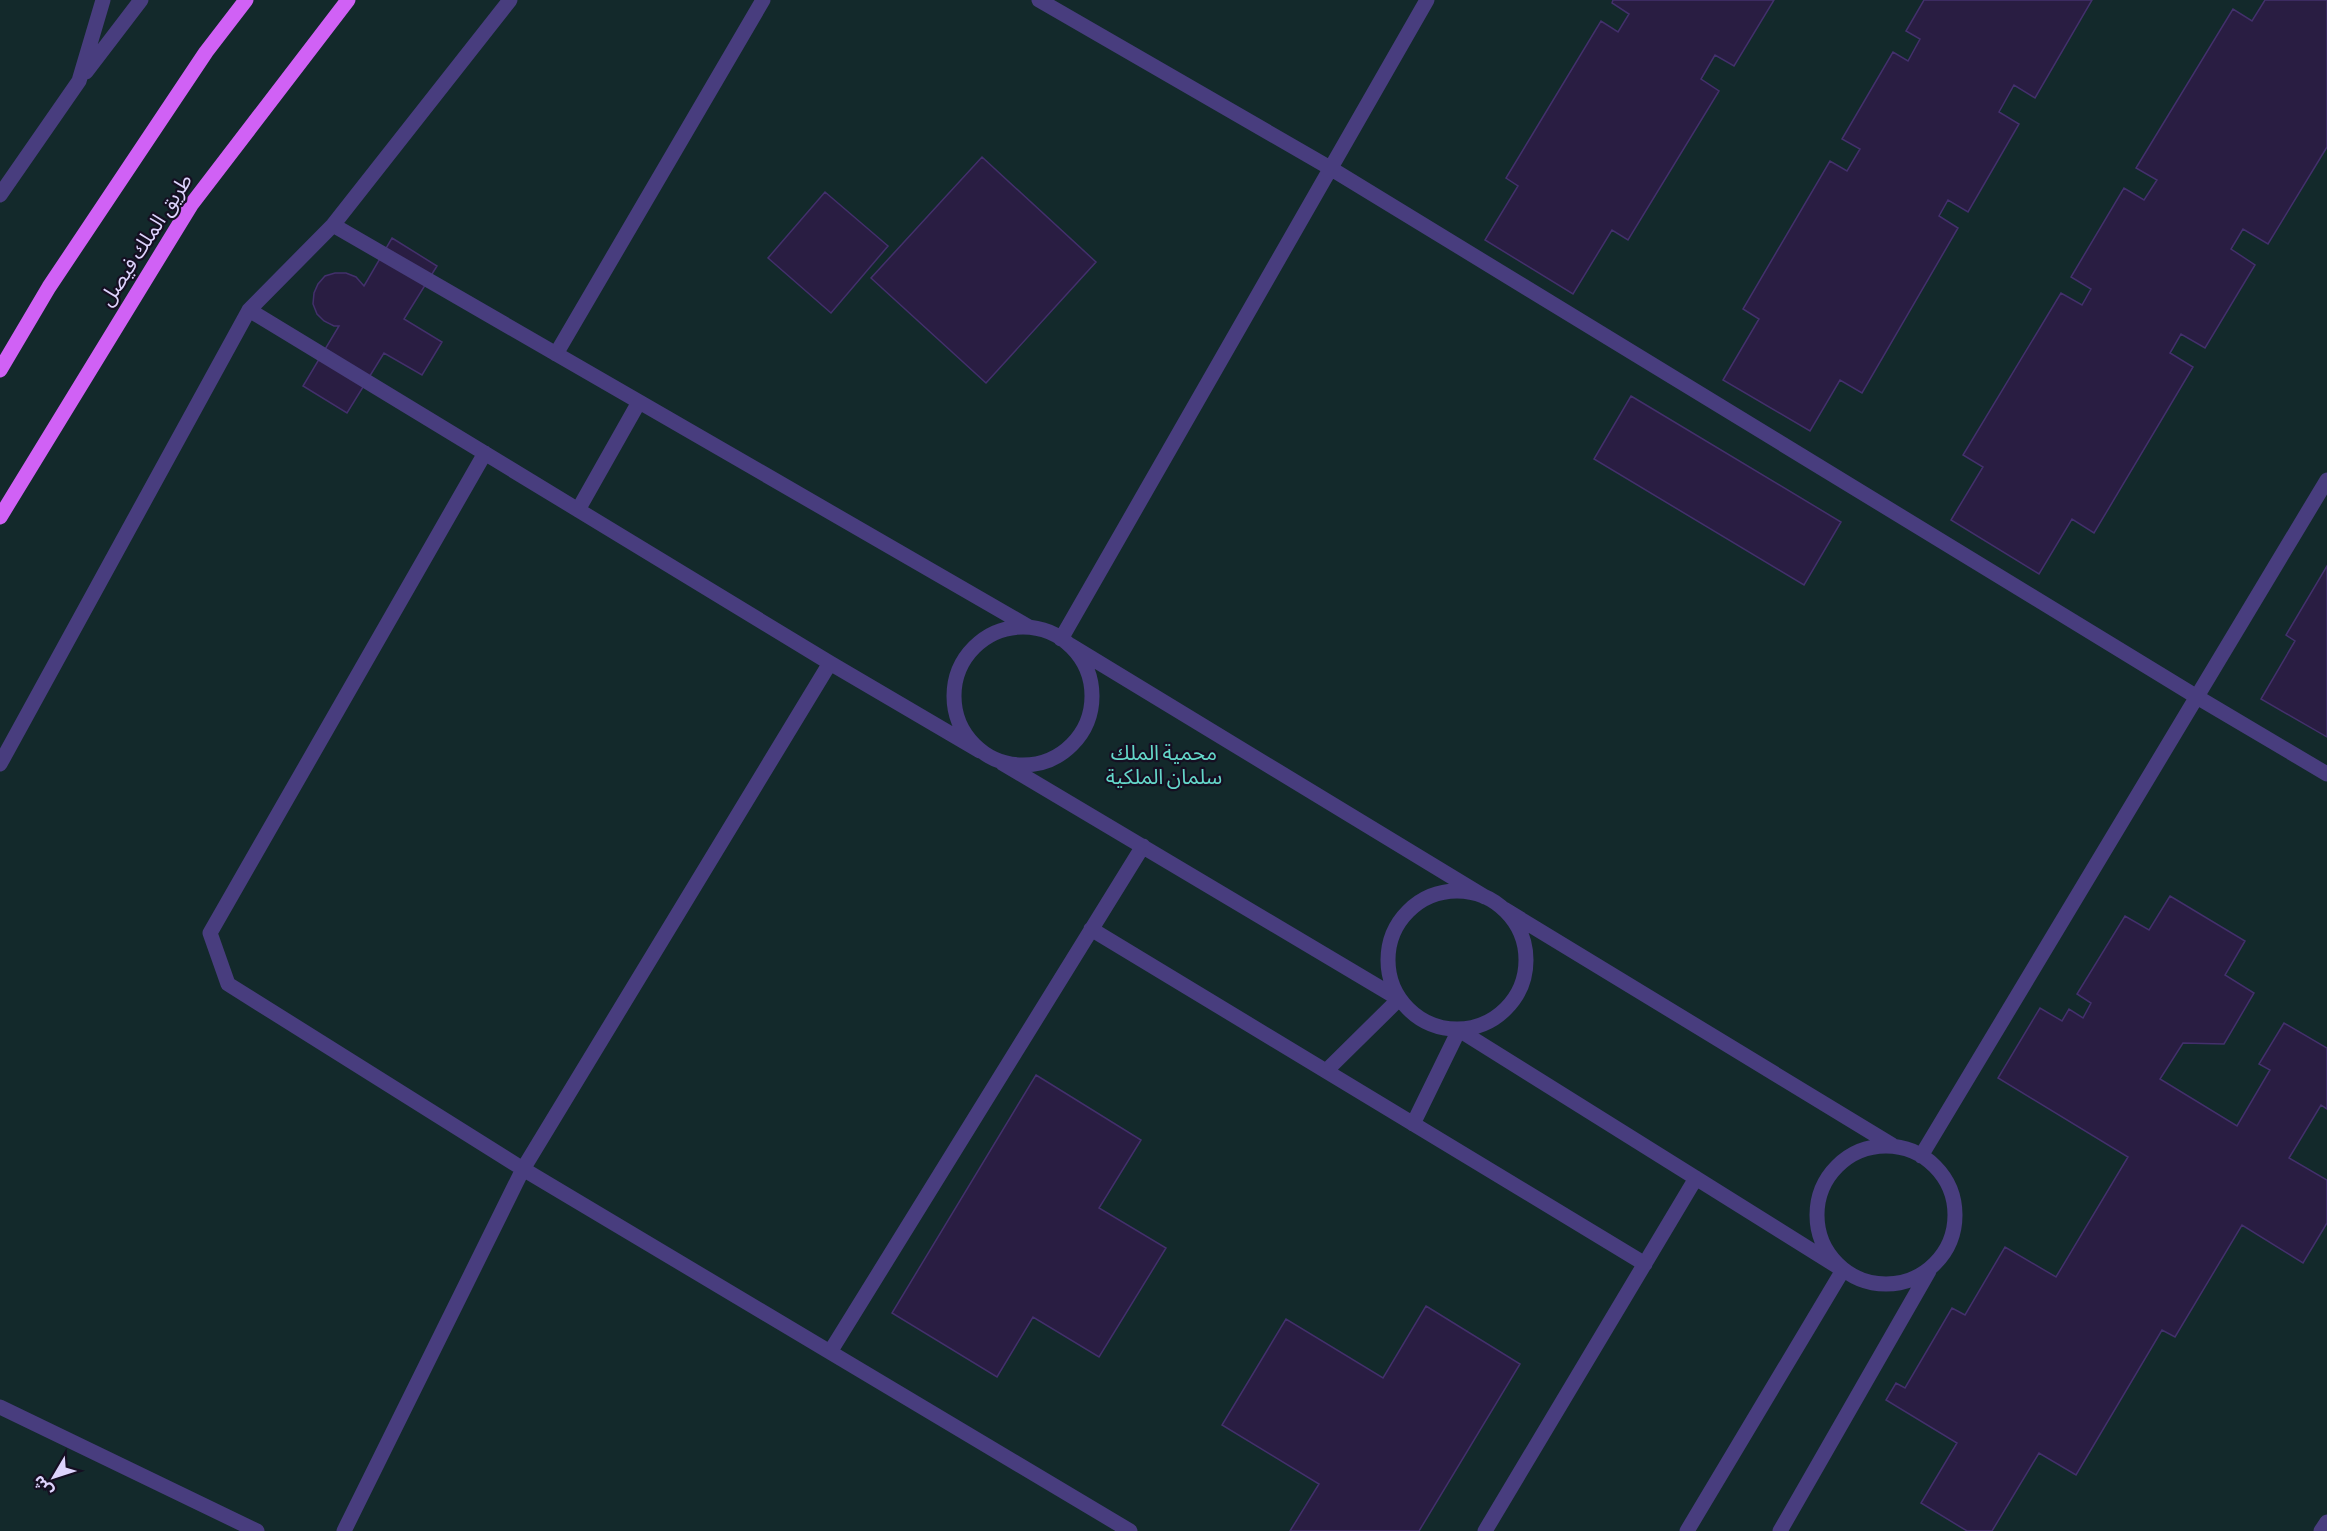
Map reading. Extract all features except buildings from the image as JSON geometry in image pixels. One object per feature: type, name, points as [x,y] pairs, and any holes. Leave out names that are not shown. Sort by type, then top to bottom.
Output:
[{"type":"main road","points":[[0,370],[56,277],[206,52],[246,0]]},
{"type":"main road","name":"طريق الملك فيصل","points":[[0,517],[191,205],[348,0]]},
{"type":"street","points":[[79,81],[103,0]]},
{"type":"street","points":[[0,195],[79,81],[141,0]]},
{"type":"street","points":[[0,764],[249,310],[333,225],[510,0]]},
{"type":"street","points":[[556,354],[763,0]]},
{"type":"street","points":[[1038,0],[1330,168],[2327,774]]},
{"type":"street","points":[[1065,642],[1426,0]]},
{"type":"street","points":[[333,225],[1029,627]]},
{"type":"street","points":[[249,310],[830,663],[1399,999],[1415,1015],[1435,1027],[1459,1030],[1482,1025],[1502,1014],[1517,996],[1525,974],[1526,951],[1519,928],[1504,909]]},
{"type":"street","points":[[578,510],[639,402]]},
{"type":"street","points":[[485,453],[210,933],[228,984],[523,1169],[1130,1531]]},
{"type":"street","points":[[1922,1156],[2327,480]]},
{"type":"street","points":[[980,751],[966,735],[956,715],[953,692],[958,671],[969,651],[986,637],[1007,628],[1029,627],[1051,632],[1892,1145],[1914,1151],[1933,1164],[1947,1183],[1955,1205],[1954,1228],[1946,1250],[1931,1268],[1780,1531]]},
{"type":"street","points":[[1002,763],[1024,766],[1048,762],[1068,750],[1083,732],[1091,710],[1092,686],[1084,664],[1065,642]]},
{"type":"street","points":[[344,1531],[523,1169],[830,663]]},
{"type":"street","points":[[831,1352],[1143,846]]},
{"type":"street","points":[[1399,999],[1390,979],[1387,957],[1392,935],[1403,915],[1420,901],[1441,892],[1463,891],[1485,897]]},
{"type":"street","points":[[1091,929],[1645,1264]]},
{"type":"street","points":[[1326,1071],[1399,999]]},
{"type":"street","points":[[1459,1030],[1864,1281],[1888,1284],[1910,1280],[1931,1268]]},
{"type":"street","points":[[1413,1124],[1459,1030]]},
{"type":"street","points":[[1843,1270],[1828,1253],[1818,1233],[1816,1211],[1821,1189],[1832,1170],[1849,1155],[1869,1146],[1892,1145]]},
{"type":"street","points":[[1485,1531],[1696,1178]]},
{"type":"street","points":[[1687,1531],[1843,1270]]},
{"type":"street","points":[[0,1407],[257,1531]]},
{"type":"street","points":[[2321,1531],[2327,1522]]},
{"type":"green space","name":"محمية الملك سلمان الملكية","points":[[0,0],[2327,0],[2327,1531],[0,1531]]}]
